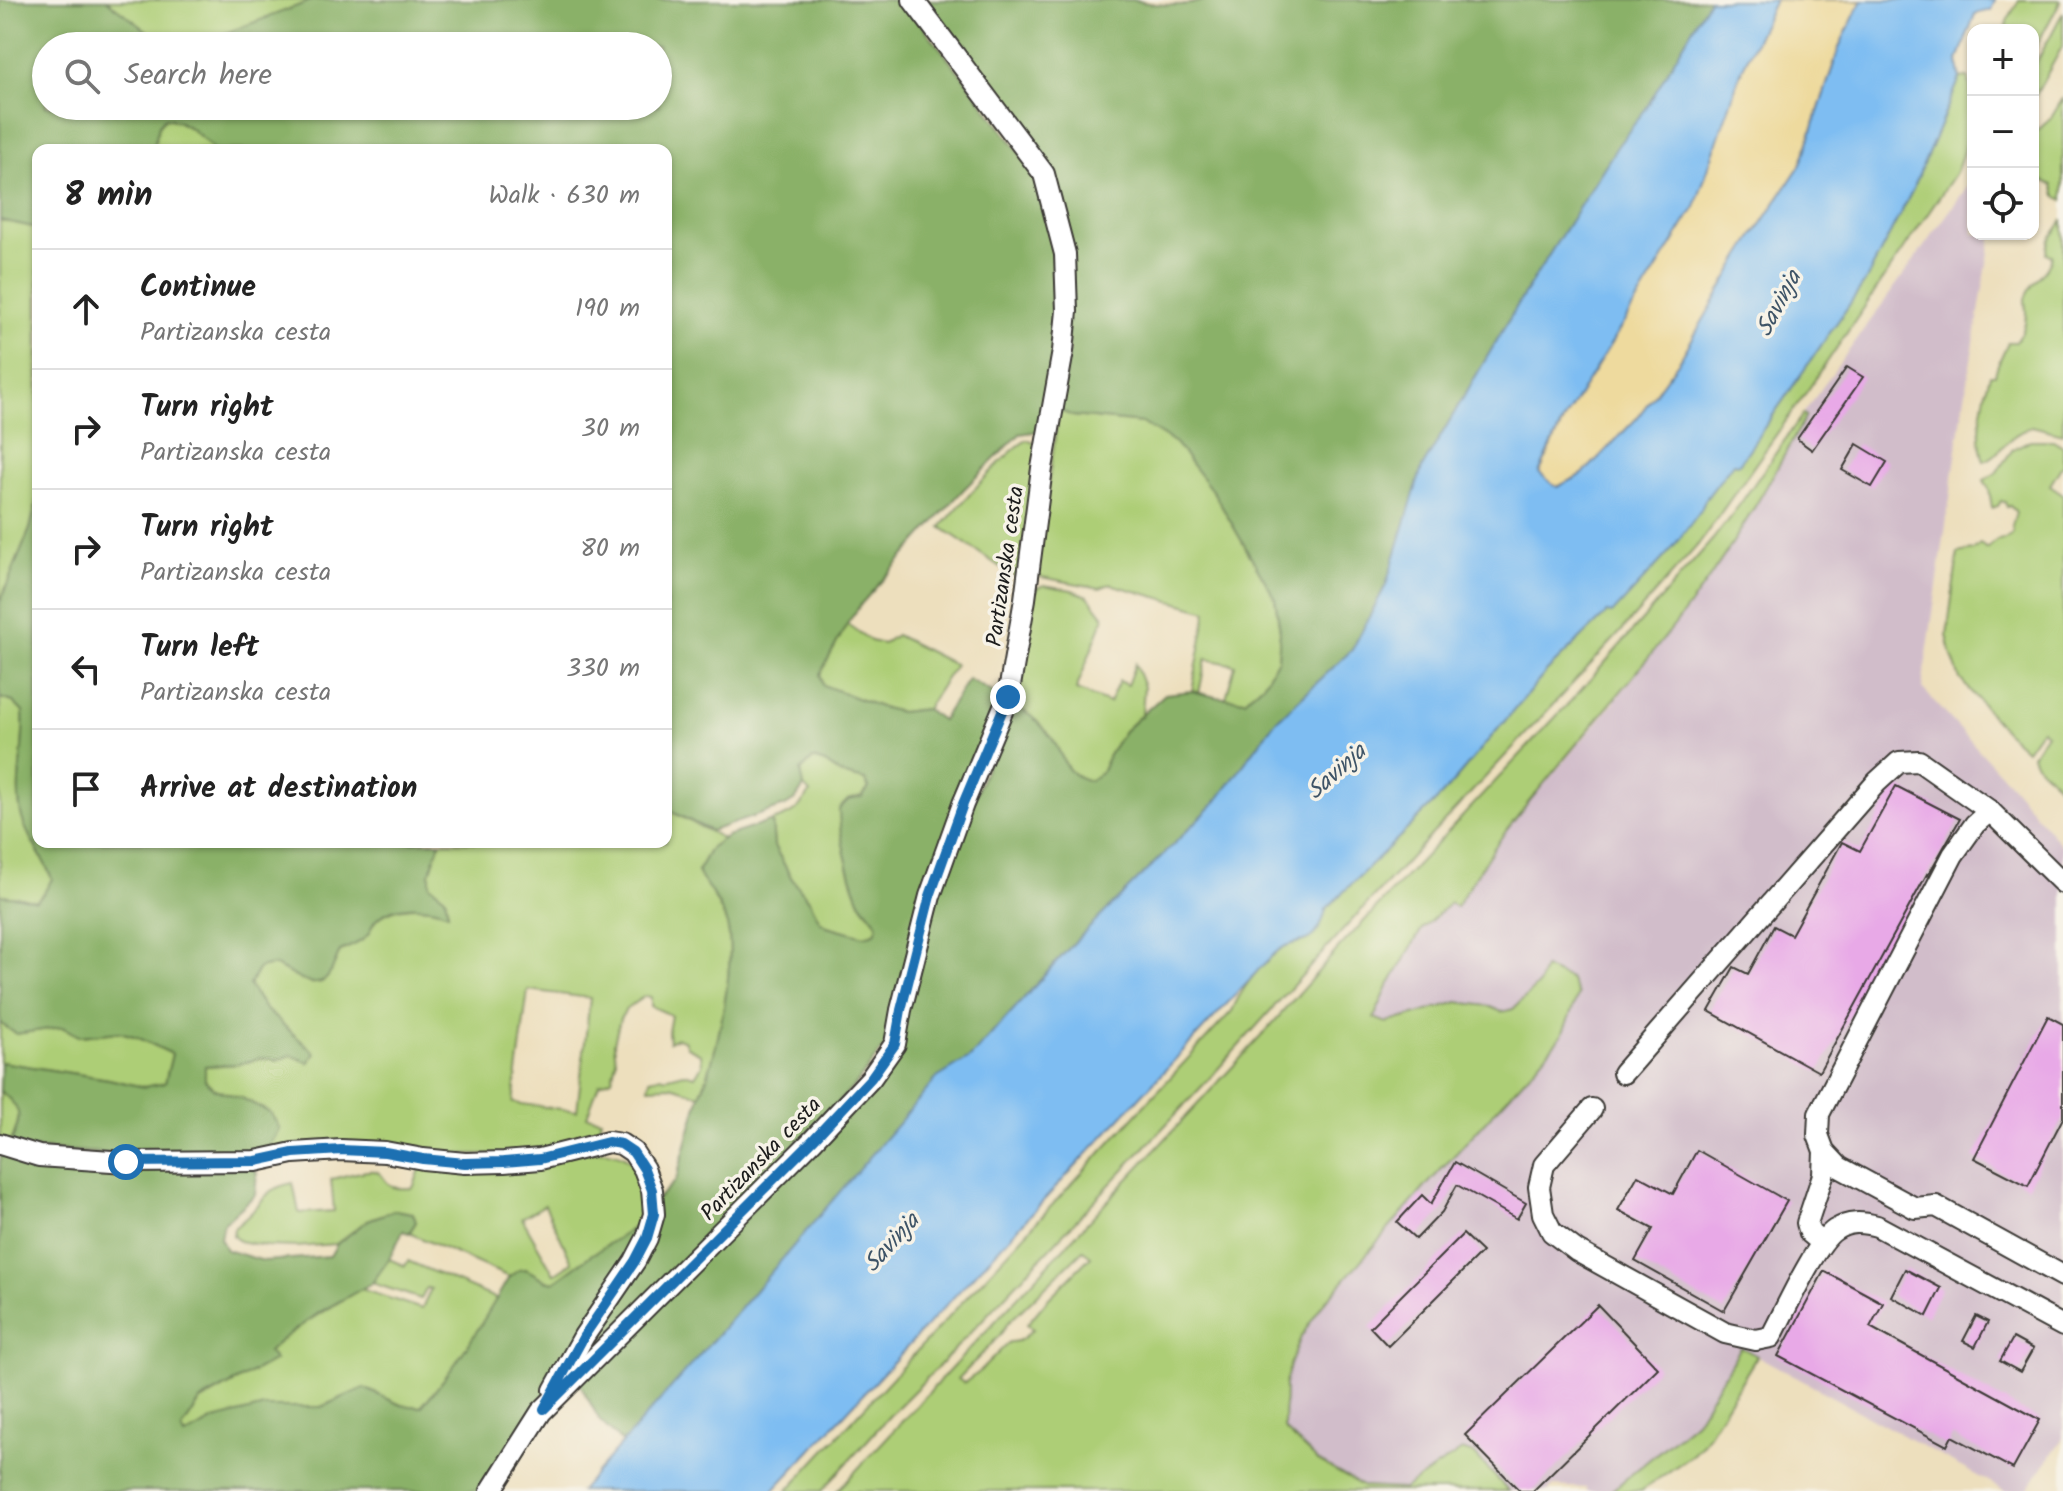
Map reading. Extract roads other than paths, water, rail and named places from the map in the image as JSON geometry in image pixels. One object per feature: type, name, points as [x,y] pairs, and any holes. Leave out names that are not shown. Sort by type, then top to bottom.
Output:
[{"type":"street","name":"Partizanska cesta","points":[[544,1409],[813,1140],[871,1078],[895,1044],[930,896],[963,804],[1008,697],[1063,351],[1067,311],[1065,254],[1044,174],[913,0]]},
{"type":"street","points":[[1623,1073],[1877,782],[1899,762],[1919,761],[1990,811],[2063,883]]},
{"type":"street","points":[[1990,811],[1975,824],[1953,855],[1819,1114],[1818,1135],[1824,1151],[1839,1167],[1915,1208],[1936,1206],[2063,1276]]},
{"type":"street","points":[[1592,1109],[1544,1165],[1539,1187],[1543,1214],[1552,1232],[1577,1251],[1725,1333],[1756,1340],[1771,1337],[1821,1242],[1835,1230],[1862,1222],[1877,1226],[2063,1326]]},
{"type":"street","name":"Partizanska cesta","points":[[3,1145],[39,1156],[126,1162],[256,1161],[293,1153],[341,1150],[478,1163],[540,1159],[608,1142],[621,1144],[633,1152],[652,1190],[654,1214],[647,1238],[491,1491]]},
{"type":"street","points":[[1821,1242],[1810,1233],[1807,1223],[1823,1175],[1824,1151]]},
{"type":"water","name":"Savinja","points":[[1709,0],[1775,0],[1742,69],[1695,207],[1562,423],[1539,473],[1557,487],[1583,474],[1637,418],[1680,360],[1740,257],[1801,164],[1840,45],[1862,0],[1995,0],[1991,10],[1975,14],[1971,24],[1967,24],[1967,36],[1958,60],[1960,78],[1913,189],[1865,282],[1739,464],[1733,463],[1670,551],[1612,614],[1607,613],[1547,671],[1443,794],[1326,909],[1314,935],[1285,946],[1269,958],[773,1491],[580,1491],[937,1078],[971,1057],[1072,945],[1216,802],[1276,721],[1352,650],[1386,585],[1422,468],[1520,301],[1617,147],[1647,107]]}]
